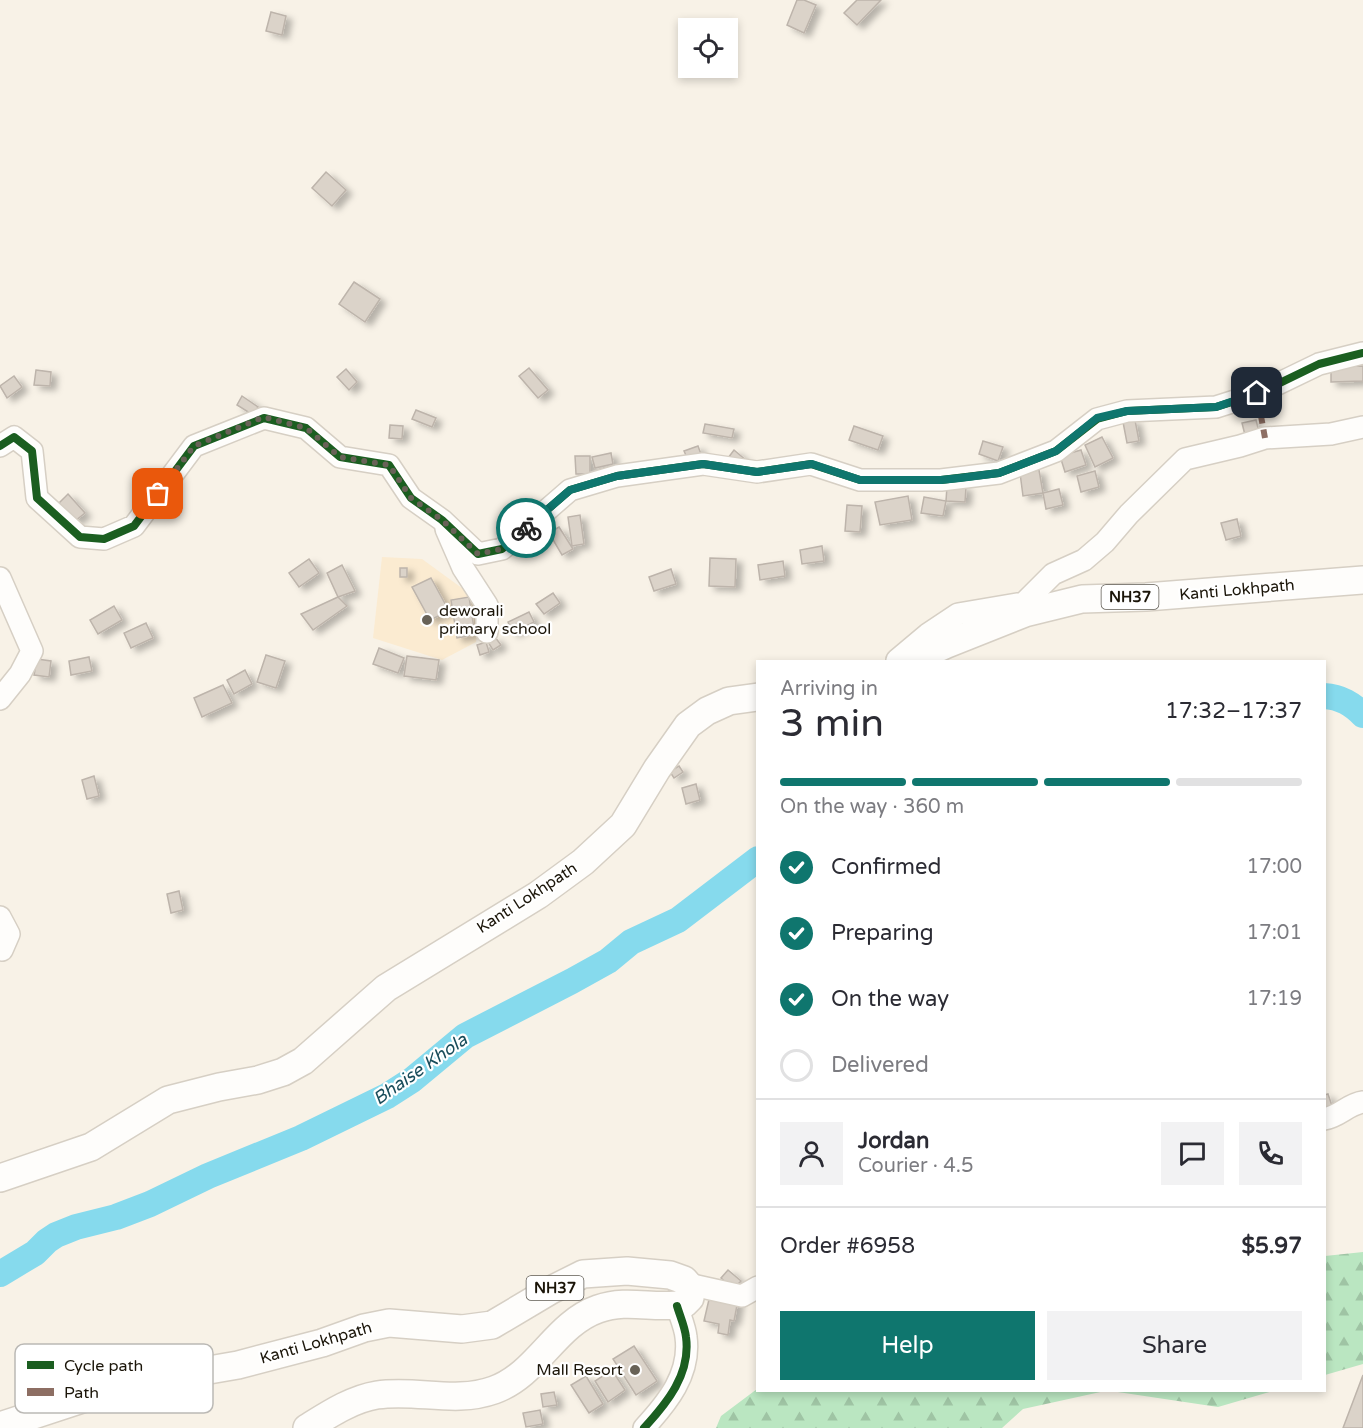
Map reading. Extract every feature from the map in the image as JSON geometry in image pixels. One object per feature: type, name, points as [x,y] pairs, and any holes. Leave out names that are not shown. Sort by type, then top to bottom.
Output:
[{"type":"main road","name":"Kanti Lokhpath","points":[[911,660],[1025,614],[1082,599],[1146,597],[1363,580]]},
{"type":"main road","name":"Kanti Lokhpath","points":[[0,1178],[91,1148],[168,1101],[219,1087],[258,1080],[282,1072],[303,1061],[386,988],[538,895],[583,862],[623,825],[657,769],[688,725],[707,711],[729,701],[756,697]]},
{"type":"main road","name":"Kanti Lokhpath","points":[[213,1369],[322,1343],[364,1328],[389,1323],[462,1329],[492,1324],[583,1274],[627,1271],[670,1275],[682,1295]]},
{"type":"main road","name":"NH37","points":[[307,1428],[335,1411],[375,1395],[471,1397],[496,1389],[514,1380],[534,1364],[563,1332],[579,1319],[597,1309],[620,1303],[682,1295]]},
{"type":"main road","name":"Kanti Lokhpath","points":[[0,1426],[40,1413]]},
{"type":"street","points":[[0,446],[14,438],[32,452],[37,498],[80,537],[104,539],[134,526],[194,446],[264,417],[306,428],[340,457],[389,465],[411,498],[442,520],[478,554],[502,549],[570,490],[617,476],[703,464],[757,472],[812,464],[860,480],[941,480],[999,473],[1056,451],[1097,418],[1127,411],[1216,407],[1257,393],[1319,364],[1363,353]]},
{"type":"street","points":[[898,660],[928,634],[958,614],[1024,603],[1053,574],[1083,560],[1105,542],[1129,514],[1185,459],[1265,438],[1331,434],[1363,427]]},
{"type":"street","points":[[442,520],[463,568],[487,605],[487,632]]},
{"type":"street","points":[[0,578],[32,651],[20,674],[0,699]]},
{"type":"street","points":[[0,917],[9,934],[2,950],[0,949]]},
{"type":"street","points":[[1326,1118],[1363,1102]]},
{"type":"street","points":[[644,1428],[663,1407],[684,1371],[686,1338],[682,1295],[742,1296],[756,1288]]},
{"type":"shaded area","name":"deworali primary school","points":[[382,557],[422,559],[481,602],[476,642],[442,660],[373,638]]},
{"type":"green space","points":[[1363,1252],[1363,1364],[1326,1375],[1326,1256]]},
{"type":"green space","points":[[756,1390],[756,1392],[1100,1392],[1023,1409],[1002,1428],[716,1428],[721,1416]]},
{"type":"green space","points":[[1118,1392],[1270,1392],[1218,1407]]},
{"type":"building","points":[[797,0],[816,5],[804,33],[787,25]]},
{"type":"building","points":[[857,0],[881,0],[857,25],[844,13]]},
{"type":"building","points":[[271,12],[286,16],[282,35],[266,31]]},
{"type":"building","points":[[326,172],[346,190],[332,206],[312,188]]},
{"type":"building","points":[[354,282],[380,299],[365,322],[339,304]]},
{"type":"building","points":[[1363,366],[1363,381],[1331,382],[1331,367]]},
{"type":"building","points":[[529,368],[548,390],[538,398],[519,376]]},
{"type":"building","points":[[346,369],[357,382],[349,390],[337,377]]},
{"type":"building","points":[[36,370],[51,372],[50,386],[34,385]]},
{"type":"building","points":[[14,376],[22,387],[7,398],[0,386]]},
{"type":"building","points":[[242,396],[258,407],[253,415],[237,405]]},
{"type":"building","points":[[416,410],[436,418],[432,427],[412,419]]},
{"type":"building","points":[[1135,420],[1139,441],[1127,443],[1123,422]]},
{"type":"building","points":[[1256,420],[1260,436],[1246,439],[1242,423]]},
{"type":"building","points":[[705,424],[734,429],[732,438],[703,433]]},
{"type":"building","points":[[390,425],[403,426],[402,439],[389,438]]},
{"type":"building","points":[[854,426],[883,436],[878,450],[849,440]]},
{"type":"building","points":[[1102,437],[1113,458],[1095,467],[1085,445]]},
{"type":"building","points":[[983,441],[1003,447],[998,461],[979,454]]},
{"type":"building","points":[[698,446],[702,457],[689,462],[684,451]]},
{"type":"building","points":[[734,450],[747,461],[728,458]]},
{"type":"building","points":[[1081,450],[1086,465],[1065,472],[1060,456]]},
{"type":"building","points":[[611,453],[613,464],[595,468],[592,457]]},
{"type":"building","points":[[575,456],[590,456],[590,474],[576,474]]},
{"type":"building","points":[[1039,470],[1043,493],[1023,496],[1020,473]]},
{"type":"building","points":[[1095,471],[1099,487],[1081,492],[1077,476]]},
{"type":"building","points":[[947,486],[966,487],[965,502],[946,501]]},
{"type":"building","points":[[1059,489],[1063,505],[1046,509],[1043,493]]},
{"type":"building","points":[[68,494],[85,513],[75,521],[59,503]]},
{"type":"building","points":[[908,496],[912,520],[880,525],[875,502]]},
{"type":"building","points":[[924,497],[946,501],[943,516],[921,513]]},
{"type":"building","points":[[847,505],[862,506],[860,532],[845,531]]},
{"type":"building","points":[[580,515],[584,544],[572,546],[568,517]]},
{"type":"building","points":[[1237,519],[1241,536],[1226,540],[1221,523]]},
{"type":"building","points":[[559,527],[573,549],[562,555],[549,533]]},
{"type":"building","points":[[822,546],[824,561],[802,564],[800,550]]},
{"type":"building","points":[[710,558],[736,559],[735,587],[709,586]]},
{"type":"building","points":[[309,559],[319,573],[299,587],[289,573]]},
{"type":"building","points":[[783,561],[785,576],[760,580],[758,565]]},
{"type":"building","points":[[342,565],[355,591],[338,597],[327,573]]},
{"type":"building","points":[[400,568],[407,568],[407,577],[400,577]]},
{"type":"building","points":[[671,569],[676,584],[654,591],[649,577]]},
{"type":"building","points":[[431,578],[449,611],[430,620],[412,587]]},
{"type":"building","points":[[553,593],[560,603],[544,614],[536,604]]},
{"type":"building","points":[[338,597],[347,606],[313,630],[301,614]]},
{"type":"building","points":[[469,597],[475,635],[457,638],[451,600]]},
{"type":"building","points":[[114,606],[122,620],[98,634],[90,620]]},
{"type":"building","points":[[529,612],[534,622],[513,633],[508,622]]},
{"type":"building","points":[[146,623],[153,638],[131,648],[124,633]]},
{"type":"building","points":[[495,637],[501,645],[493,650],[488,642]]},
{"type":"building","points":[[486,642],[489,652],[480,655],[477,645]]},
{"type":"building","points":[[379,648],[404,658],[398,673],[373,664]]},
{"type":"building","points":[[266,655],[285,661],[276,688],[257,682]]},
{"type":"building","points":[[407,656],[439,660],[436,680],[404,676]]},
{"type":"building","points":[[89,657],[92,671],[71,675],[69,661]]},
{"type":"building","points":[[37,659],[51,661],[49,677],[34,675]]},
{"type":"building","points":[[245,670],[252,684],[234,694],[227,680]]},
{"type":"building","points":[[223,685],[232,703],[202,717],[194,698]]},
{"type":"building","points":[[679,766],[683,772],[674,778],[670,772]]},
{"type":"building","points":[[94,776],[99,796],[87,799],[82,780]]},
{"type":"building","points":[[696,784],[700,800],[686,804],[682,788]]},
{"type":"building","points":[[179,891],[183,910],[171,913],[167,894]]},
{"type":"building","points":[[1326,1094],[1328,1094],[1334,1112],[1326,1114]]},
{"type":"building","points":[[728,1270],[741,1281],[733,1289],[721,1278]]},
{"type":"building","points":[[710,1295],[738,1300],[734,1321],[730,1320],[728,1335],[718,1333],[719,1324],[704,1321]]},
{"type":"building","name":"Mall Resort","points":[[634,1346],[657,1381],[636,1395],[613,1359]]},
{"type":"building","points":[[612,1370],[625,1390],[608,1402],[595,1381]]},
{"type":"building","points":[[1363,1375],[1363,1428],[1343,1428]]},
{"type":"building","points":[[586,1376],[603,1404],[589,1413],[571,1385]]},
{"type":"building","points":[[554,1392],[557,1405],[543,1407],[541,1394]]},
{"type":"building","points":[[540,1410],[543,1424],[526,1427],[523,1413]]},
{"type":"waterway","name":"Bhaise Khola","points":[[1326,696],[1346,702],[1363,715]]},
{"type":"waterway","name":"Bhaise Khola","points":[[0,1274],[35,1253],[56,1235],[150,1204],[208,1176],[301,1138],[387,1096],[412,1080],[465,1036],[608,961],[631,942],[678,920],[756,861]]},
{"type":"marked path","points":[[1257,394],[1265,438]]},
{"type":"cycle path","points":[[0,446],[14,437],[32,451],[37,498],[80,537],[104,539],[134,526],[194,446],[264,418],[306,428],[340,457],[389,465],[411,498],[442,520],[478,554],[502,549],[570,490],[617,476],[703,464],[757,472],[811,464],[860,480],[941,480],[999,473],[1056,451],[1097,419],[1127,411],[1216,407],[1257,394],[1319,364],[1363,353]]},
{"type":"cycle path","points":[[644,1428],[676,1387],[685,1363],[686,1337],[677,1306]]},
{"type":"way so far","points":[[158,494],[194,446],[264,417],[306,428],[340,457],[389,465],[411,498],[442,520],[478,554],[502,549],[526,528]]},
{"type":"place","name":"deworali primary school","points":[[427,620]]},
{"type":"place","name":"Mall Resort","points":[[635,1370]]},
{"type":"route","points":[[526,528],[570,490],[617,476],[703,464],[757,472],[812,464],[860,480],[941,480],[999,473],[1056,451],[1097,418],[1127,411],[1216,407],[1257,393]]}]
